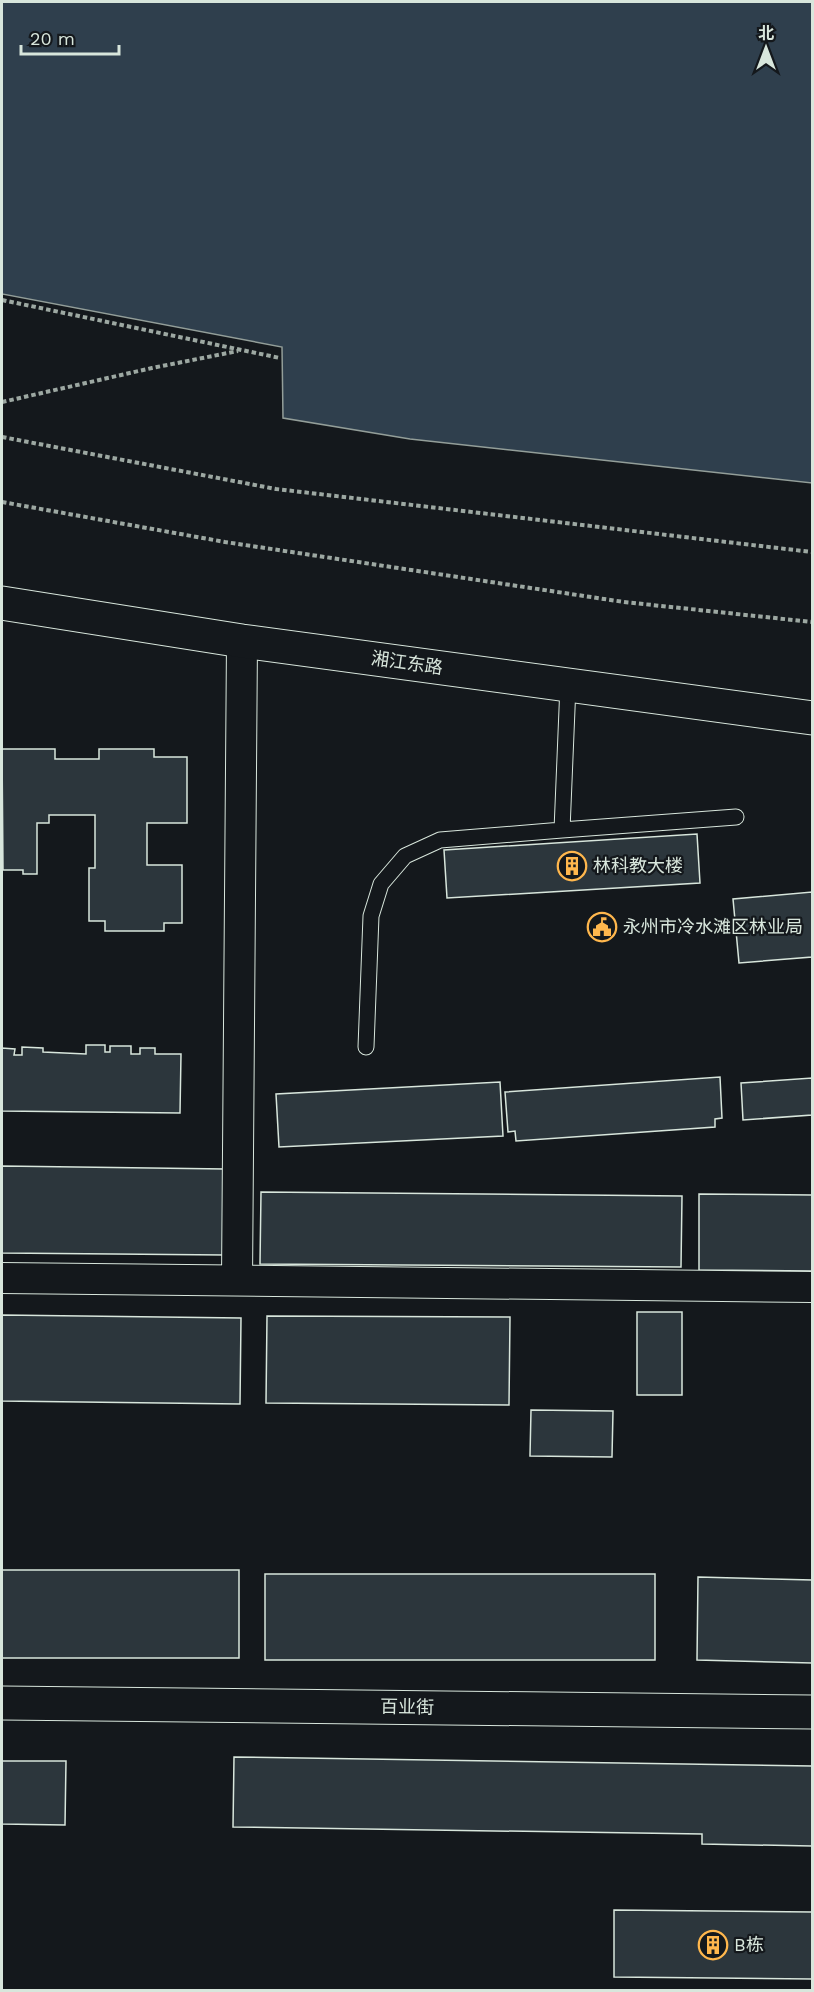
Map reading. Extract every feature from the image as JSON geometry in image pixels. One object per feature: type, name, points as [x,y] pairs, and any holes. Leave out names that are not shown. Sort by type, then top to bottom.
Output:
[{"type":"main road","name":"湘江东路","points":[[2,603],[242,641],[813,718]]},
{"type":"main road","name":"百业街","points":[[2,1703],[813,1712]]},
{"type":"street","points":[[237,1280],[242,641]]},
{"type":"street","points":[[2,1278],[813,1287]]},
{"type":"lane","points":[[562,830],[568,685]]},
{"type":"lane","points":[[366,1047],[371,916],[381,884],[405,856],[440,840],[736,817]]},
{"type":"path","points":[[2,300],[280,358]]},
{"type":"path","points":[[2,402],[243,350]]},
{"type":"path","points":[[2,436],[276,489],[813,552]]},
{"type":"path","points":[[2,502],[225,542],[588,596],[813,622]]},
{"type":"water","points":[[2,2],[812,2],[812,483],[410,439],[283,418],[282,347],[2,294]]},
{"type":"building","points":[[2,749],[55,749],[55,759],[99,759],[99,749],[154,749],[154,757],[187,757],[187,823],[147,823],[147,865],[182,865],[182,923],[164,923],[164,931],[105,931],[105,921],[89,921],[89,868],[95,868],[95,815],[49,815],[49,823],[37,823],[37,874],[23,874],[23,870],[3,870]]},
{"type":"building","name":"林科教大楼","points":[[697,834],[700,883],[447,898],[444,850]]},
{"type":"building","points":[[812,892],[812,957],[739,963],[733,899]]},
{"type":"building","points":[[86,1045],[105,1045],[105,1052],[110,1052],[110,1046],[131,1046],[131,1054],[140,1054],[140,1048],[155,1048],[155,1054],[181,1054],[180,1113],[2,1111],[2,1048],[15,1049],[14,1055],[22,1055],[22,1047],[43,1048],[43,1052],[86,1054]]},
{"type":"building","points":[[720,1077],[722,1118],[715,1119],[715,1127],[516,1141],[515,1131],[508,1132],[505,1092]]},
{"type":"building","points":[[812,1078],[812,1115],[743,1120],[741,1083]]},
{"type":"building","points":[[500,1082],[503,1136],[279,1147],[276,1094]]},
{"type":"building","points":[[2,1166],[225,1169],[225,1255],[2,1253]]},
{"type":"building","points":[[261,1192],[682,1196],[681,1267],[260,1264]]},
{"type":"building","points":[[699,1194],[812,1195],[812,1271],[699,1270]]},
{"type":"building","points":[[637,1312],[682,1312],[682,1395],[637,1395]]},
{"type":"building","points":[[2,1315],[241,1318],[240,1404],[2,1401]]},
{"type":"building","points":[[267,1316],[510,1317],[509,1405],[266,1403]]},
{"type":"building","points":[[531,1410],[613,1411],[612,1457],[530,1456]]},
{"type":"building","points":[[2,1570],[239,1570],[239,1658],[2,1658]]},
{"type":"building","points":[[265,1574],[655,1574],[655,1660],[265,1660]]},
{"type":"building","points":[[698,1577],[812,1580],[812,1663],[697,1660]]},
{"type":"building","points":[[234,1757],[812,1766],[812,1846],[702,1844],[702,1834],[233,1827]]},
{"type":"building","points":[[2,1761],[66,1761],[65,1825],[2,1824]]},
{"type":"building","name":"B栋","points":[[614,1910],[812,1912],[812,1979],[614,1977]]},
{"type":"place","name":"林科教大楼","points":[[572,866]]},
{"type":"place","name":"永州市冷水滩区林业局","points":[[602,927]]},
{"type":"place","name":"B栋","points":[[713,1945]]}]
